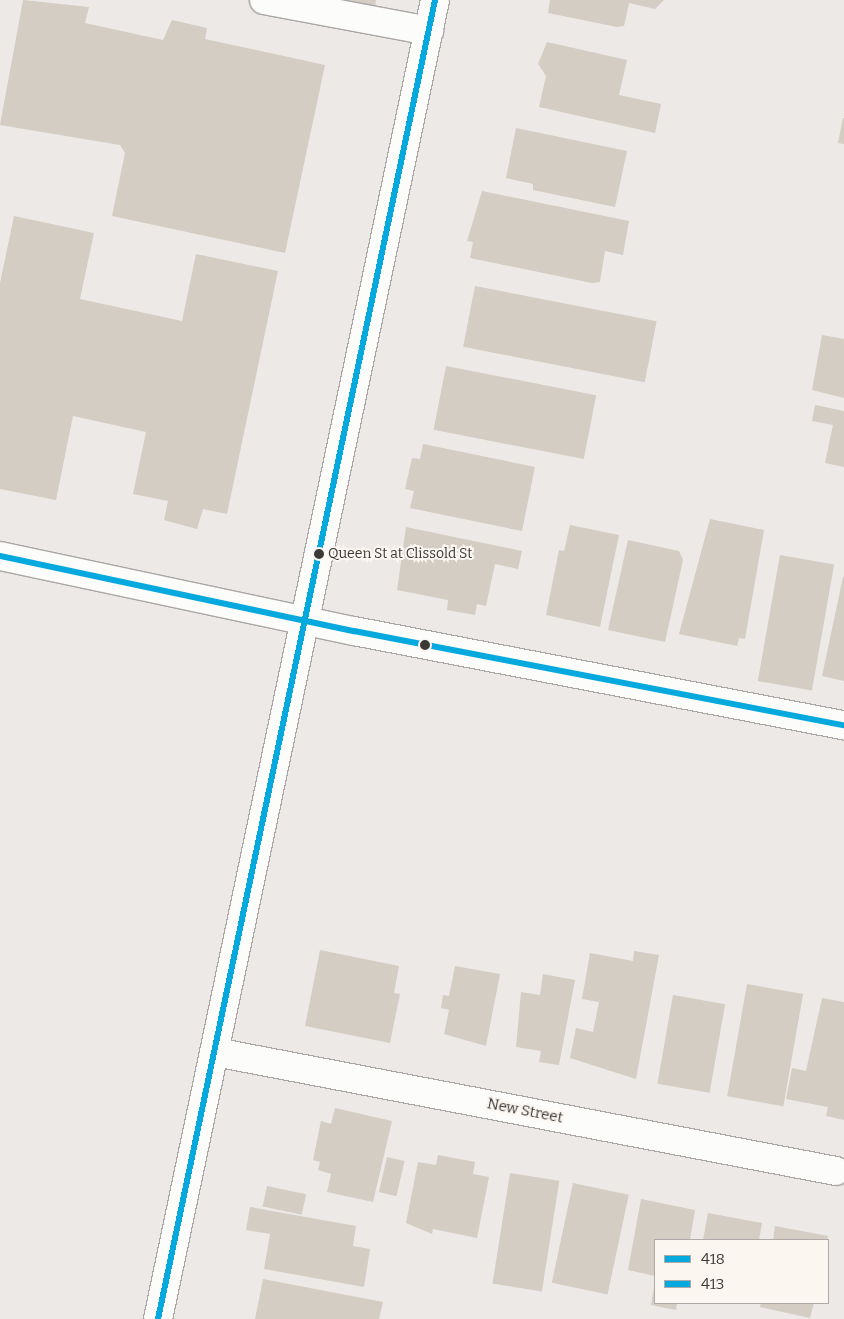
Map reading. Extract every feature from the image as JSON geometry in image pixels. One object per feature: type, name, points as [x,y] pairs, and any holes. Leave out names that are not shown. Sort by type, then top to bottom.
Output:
[{"type":"street","points":[[264,0],[428,31]]},
{"type":"street","points":[[158,1319],[435,0]]},
{"type":"street","points":[[0,556],[306,620],[844,725]]},
{"type":"street","name":"New Street","points":[[215,1052],[836,1171]]},
{"type":"building","points":[[23,0],[89,7],[85,23],[163,40],[172,20],[207,28],[205,39],[325,65],[285,253],[112,216],[125,153],[120,145],[0,125]]},
{"type":"building","points":[[344,0],[376,0],[375,7]]},
{"type":"building","points":[[550,0],[664,0],[655,9],[629,3],[624,26],[617,27],[548,13]]},
{"type":"building","points":[[547,42],[627,60],[619,95],[661,104],[655,133],[539,107],[546,76],[538,64]]},
{"type":"building","points":[[844,118],[844,144],[838,143]]},
{"type":"building","points":[[516,128],[627,151],[615,207],[533,190],[533,184],[506,178]]},
{"type":"building","points":[[482,191],[629,221],[623,255],[605,251],[600,282],[592,283],[470,258],[473,242],[467,241]]},
{"type":"building","points":[[14,216],[94,233],[80,299],[182,321],[196,254],[278,271],[227,514],[203,509],[197,529],[164,520],[168,501],[133,494],[146,432],[73,416],[56,500],[0,489],[0,283]]},
{"type":"building","points":[[475,286],[657,321],[645,382],[463,347]]},
{"type":"building","points":[[822,335],[844,339],[844,398],[812,390]]},
{"type":"building","points":[[446,366],[596,395],[584,459],[434,430]]},
{"type":"building","points":[[815,405],[844,411],[844,467],[825,463],[833,425],[812,421]]},
{"type":"building","points":[[423,444],[535,467],[522,531],[410,508],[414,491],[405,489],[412,458],[420,459]]},
{"type":"building","points":[[710,519],[764,530],[745,639],[739,638],[737,646],[679,634]]},
{"type":"building","points":[[570,525],[619,535],[600,627],[546,615],[559,550],[564,551]]},
{"type":"building","points":[[406,527],[522,551],[518,569],[495,564],[486,606],[477,604],[475,615],[447,610],[448,600],[397,590]]},
{"type":"building","points":[[628,540],[679,551],[683,560],[665,642],[608,630]]},
{"type":"building","points":[[780,555],[834,565],[812,691],[758,681]]},
{"type":"building","points":[[844,577],[844,681],[822,676]]},
{"type":"building","points":[[320,950],[399,966],[394,993],[400,994],[390,1043],[305,1026]]},
{"type":"building","points":[[634,951],[659,955],[636,1079],[570,1058],[576,1028],[593,1032],[599,1002],[582,999],[590,953],[633,961]]},
{"type":"building","points":[[455,966],[500,974],[486,1046],[444,1034],[449,1010],[441,1008],[443,995],[449,996]]},
{"type":"building","points":[[543,974],[575,980],[559,1065],[539,1062],[541,1051],[516,1047],[521,992],[540,995]]},
{"type":"building","points":[[747,984],[803,994],[783,1106],[727,1096]]},
{"type":"building","points":[[673,995],[725,1004],[710,1093],[657,1084]]},
{"type":"building","points":[[822,998],[844,1002],[844,1120],[826,1116],[828,1107],[786,1099],[792,1068],[806,1071]]},
{"type":"building","points":[[335,1108],[392,1121],[373,1202],[327,1192],[331,1174],[318,1170],[320,1162],[313,1160],[321,1121],[331,1124]]},
{"type":"building","points":[[438,1155],[475,1162],[473,1174],[489,1177],[477,1238],[433,1229],[432,1234],[406,1223],[418,1162],[436,1165]]},
{"type":"building","points":[[387,1157],[405,1161],[396,1196],[379,1192]]},
{"type":"building","points":[[510,1173],[559,1181],[542,1291],[492,1284]]},
{"type":"building","points":[[573,1183],[629,1195],[608,1295],[552,1283]]},
{"type":"building","points":[[267,1186],[306,1194],[302,1215],[263,1207]]},
{"type":"building","points":[[641,1199],[695,1210],[690,1239],[654,1239],[654,1276],[628,1270]]},
{"type":"building","points":[[250,1207],[356,1226],[353,1246],[370,1249],[364,1287],[264,1269],[270,1234],[246,1230]]},
{"type":"building","points":[[708,1213],[762,1223],[759,1239],[703,1239]]},
{"type":"building","points":[[775,1226],[828,1236],[827,1239],[773,1239]]},
{"type":"building","points":[[263,1279],[383,1302],[379,1319],[255,1319]]},
{"type":"building","points":[[654,1287],[654,1304],[677,1304],[676,1310],[651,1305]]},
{"type":"building","points":[[761,1304],[814,1304],[810,1318],[760,1307]]},
{"type":"transit line","name":"418","points":[[158,1319],[435,0]]},
{"type":"transit line","name":"413","points":[[0,556],[354,631],[844,725]]},
{"type":"place","name":"Queen St at Clissold St","points":[[319,554]]}]
